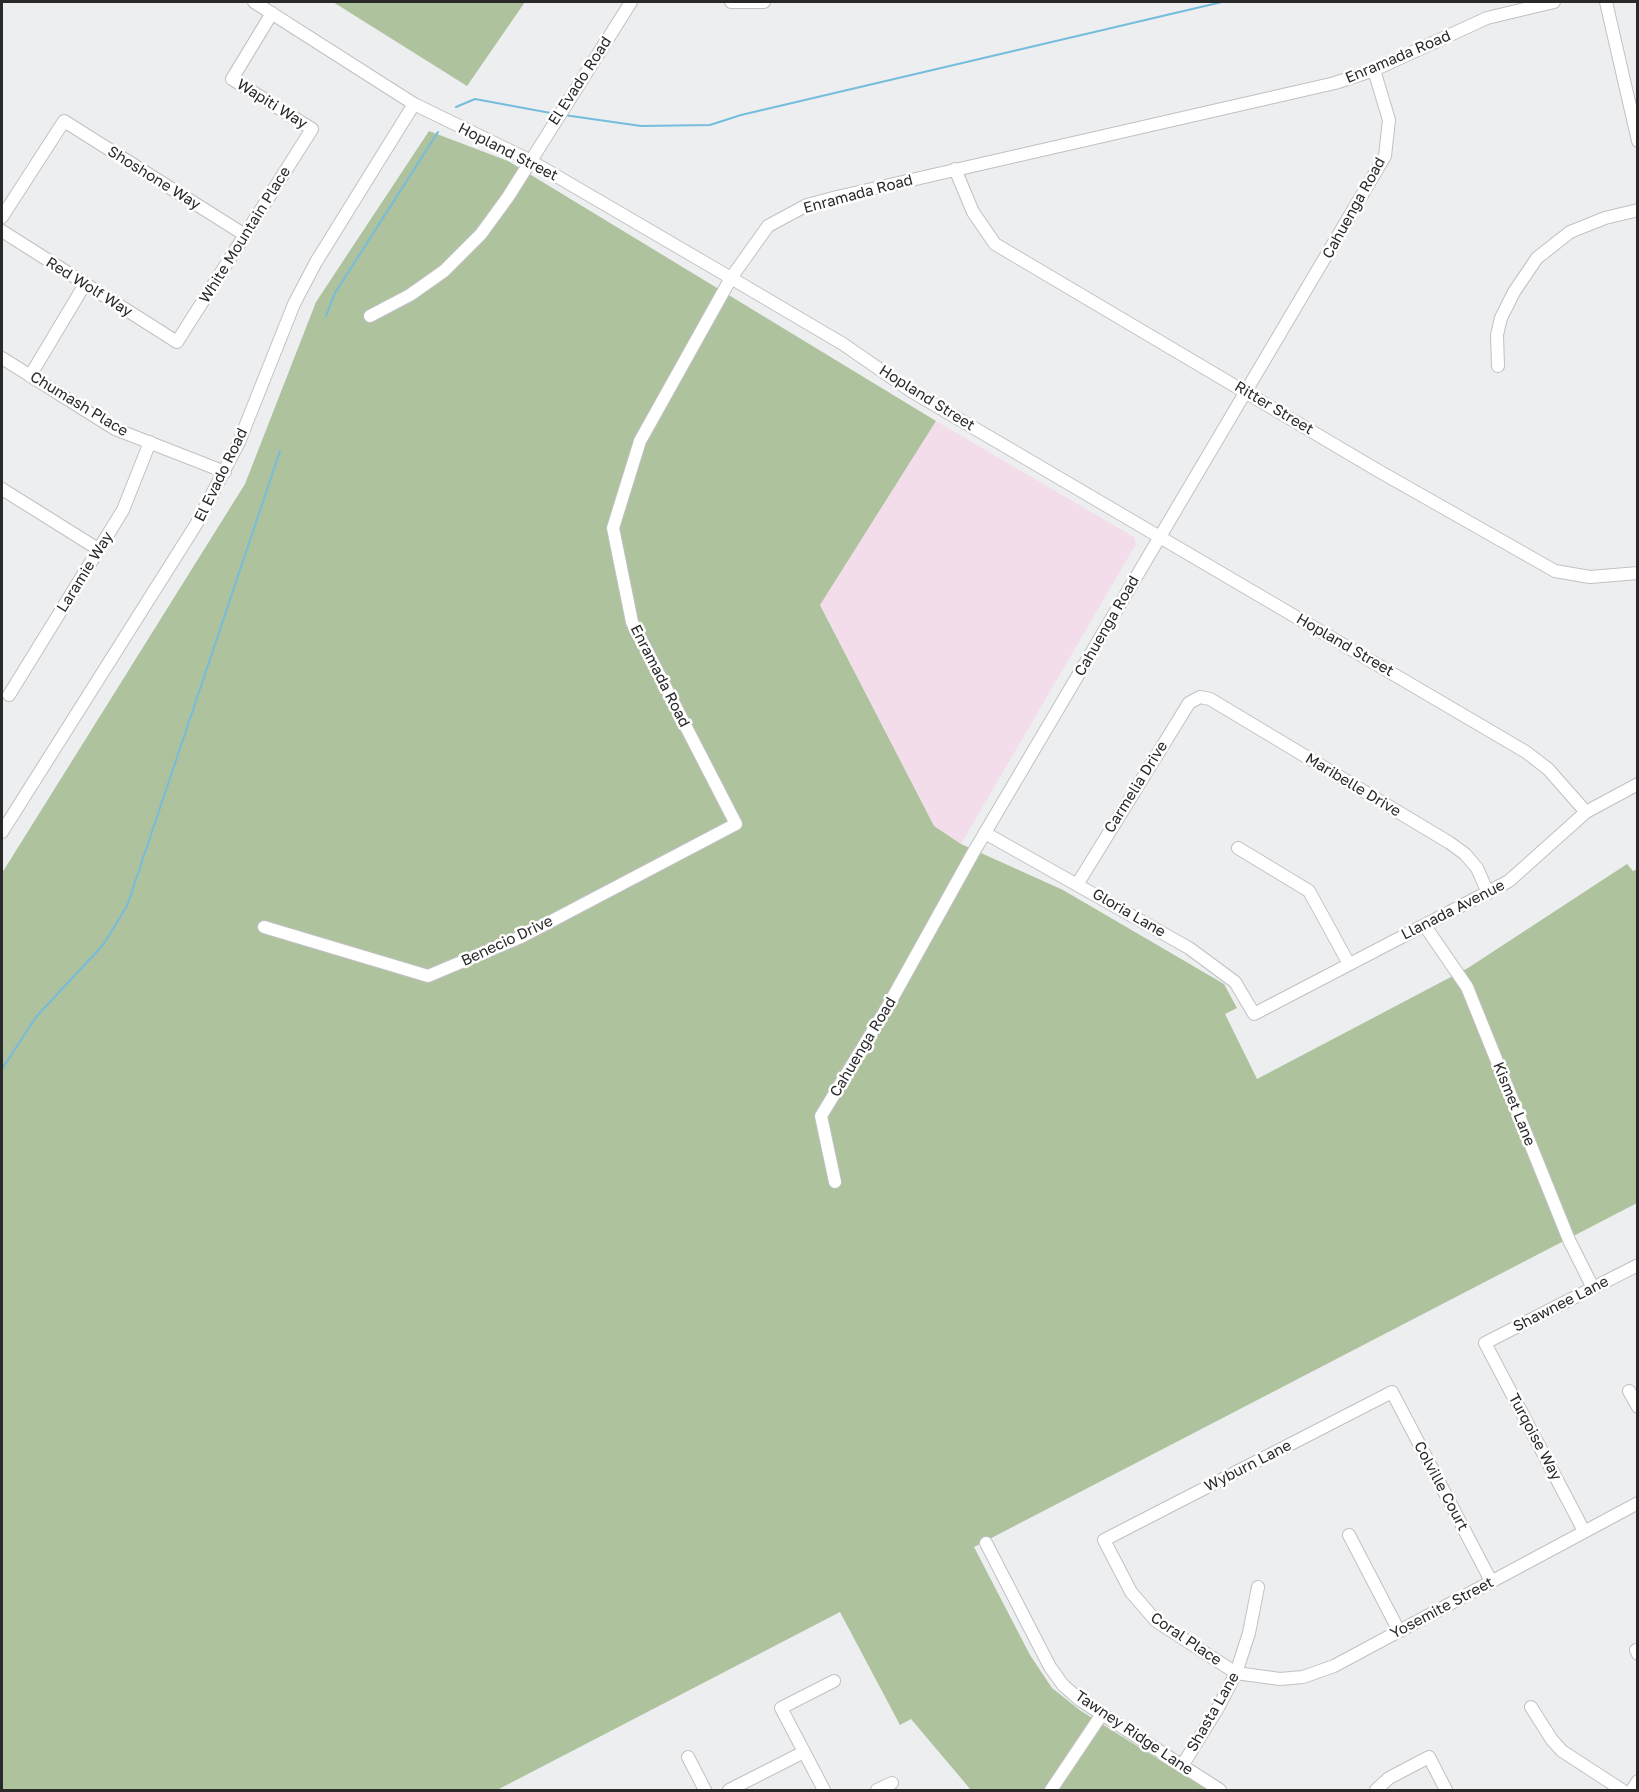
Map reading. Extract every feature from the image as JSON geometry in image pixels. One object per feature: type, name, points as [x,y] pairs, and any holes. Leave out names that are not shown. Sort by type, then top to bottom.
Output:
[{"type":"street","name":"Hopland Street","points":[[254,2],[414,104],[529,160],[843,344],[911,391],[1526,752],[1548,769],[1586,812]]},
{"type":"street","name":"El Evado Road","points":[[370,316],[410,295],[444,272],[494,217],[631,2]]},
{"type":"street","points":[[731,2],[764,2]]},
{"type":"street","name":"Enramada Road","points":[[736,824],[632,622],[613,528],[640,441],[731,278],[768,226],[788,213],[807,205],[1335,83],[1374,70],[1486,18],[1554,2]]},
{"type":"street","points":[[1606,2],[1638,141]]},
{"type":"street","name":"Wapiti Way","points":[[272,13],[232,79],[312,129]]},
{"type":"street","name":"Cahuenga Road","points":[[835,1182],[821,1116],[888,1006],[986,832],[1159,535],[1247,392],[1384,156],[1389,120],[1374,70]]},
{"type":"street","name":"El Evado Road","points":[[2,832],[197,523],[225,472],[294,304],[322,252],[414,104]]},
{"type":"street","name":"Shoshone Way","points":[[2,217],[63,121],[245,235]]},
{"type":"street","name":"White Mountain Place","points":[[177,342],[312,129]]},
{"type":"street","name":"Ritter Street","points":[[955,169],[973,212],[995,244],[1555,571],[1590,577],[1638,573]]},
{"type":"street","points":[[1498,366],[1497,335],[1501,318],[1514,292],[1537,258],[1570,232],[1605,218],[1638,210]]},
{"type":"street","name":"Red Wolf Way","points":[[2,231],[177,342]]},
{"type":"street","points":[[30,376],[85,284]]},
{"type":"street","name":"Chumash Place","points":[[2,358],[115,429],[225,472]]},
{"type":"street","name":"Laramie Way","points":[[9,695],[130,498],[150,442]]},
{"type":"street","points":[[4,495],[98,549]]},
{"type":"street","name":"Carmelia Drive","points":[[1078,883],[1189,703],[1200,697]]},
{"type":"street","name":"Maribelle Drive","points":[[1200,697],[1210,699],[1450,843],[1465,854],[1476,868],[1488,893]]},
{"type":"street","name":"Llanada Avenue","points":[[1254,1014],[1509,881],[1586,812],[1638,784]]},
{"type":"street","name":"Benecio Drive","points":[[264,927],[428,976],[521,937],[736,824]]},
{"type":"street","name":"Gloria Lane","points":[[986,832],[1189,948],[1235,982],[1254,1014]]},
{"type":"street","points":[[1238,848],[1309,891],[1349,964]]},
{"type":"street","name":"Kismet Lane","points":[[1425,926],[1467,987],[1569,1240],[1593,1288]]},
{"type":"street","name":"Shawnee Lane","points":[[1485,1343],[1638,1265]]},
{"type":"street","name":"Turqoise Way","points":[[1485,1343],[1584,1532]]},
{"type":"street","points":[[1629,1391],[1638,1407]]},
{"type":"street","name":"Wyburn Lane","points":[[1104,1540],[1392,1392]]},
{"type":"street","name":"Colville Court","points":[[1392,1392],[1491,1581]]},
{"type":"street","name":"Yosemite Street","points":[[1236,1673],[1280,1679],[1319,1673],[1638,1503]]},
{"type":"street","points":[[1349,1534],[1400,1631]]},
{"type":"street","name":"Coral Place","points":[[1104,1540],[1131,1592],[1144,1609],[1168,1629],[1236,1673]]},
{"type":"street","name":"Tawney Ridge Lane","points":[[986,1543],[1050,1667],[1063,1685],[1102,1714],[1220,1791]]},
{"type":"street","name":"Shasta Lane","points":[[1182,1766],[1219,1706],[1236,1673],[1249,1633],[1258,1587]]},
{"type":"street","points":[[824,1791],[781,1708],[834,1681]]},
{"type":"street","points":[[1531,1707],[1552,1740],[1562,1751],[1622,1791]]},
{"type":"street","points":[[1051,1791],[1102,1714]]},
{"type":"street","points":[[729,1791],[804,1752]]},
{"type":"street","points":[[688,1757],[705,1791]]},
{"type":"street","points":[[1376,1791],[1389,1778],[1429,1757],[1446,1791]]},
{"type":"street","points":[[1632,1791],[1638,1781]]},
{"type":"street","points":[[877,1791],[892,1783]]},
{"type":"shaded area","points":[[936,421],[1134,537],[1136,544],[961,844],[934,826],[820,604]]},
{"type":"green space","points":[[333,2],[525,2],[467,86]]},
{"type":"green space","points":[[429,131],[508,161],[936,421],[820,605],[934,826],[961,844],[1063,890],[1224,984],[1237,1008],[1225,1014],[1257,1079],[1468,968],[1627,864],[1633,871],[1637,869],[1637,1203],[974,1547],[1030,1655],[1052,1688],[1081,1711],[1208,1790],[971,1790],[911,1719],[900,1725],[840,1612],[497,1790],[2,1790],[2,873],[245,484],[316,302]]},
{"type":"waterway","points":[[564,115],[641,126],[710,125],[741,115],[1222,2]]},
{"type":"waterway","points":[[456,107],[475,99],[556,114]]},
{"type":"waterway","points":[[326,316],[335,293],[438,132]]},
{"type":"waterway","points":[[2,1069],[36,1017],[103,945],[127,906],[280,451]]}]
